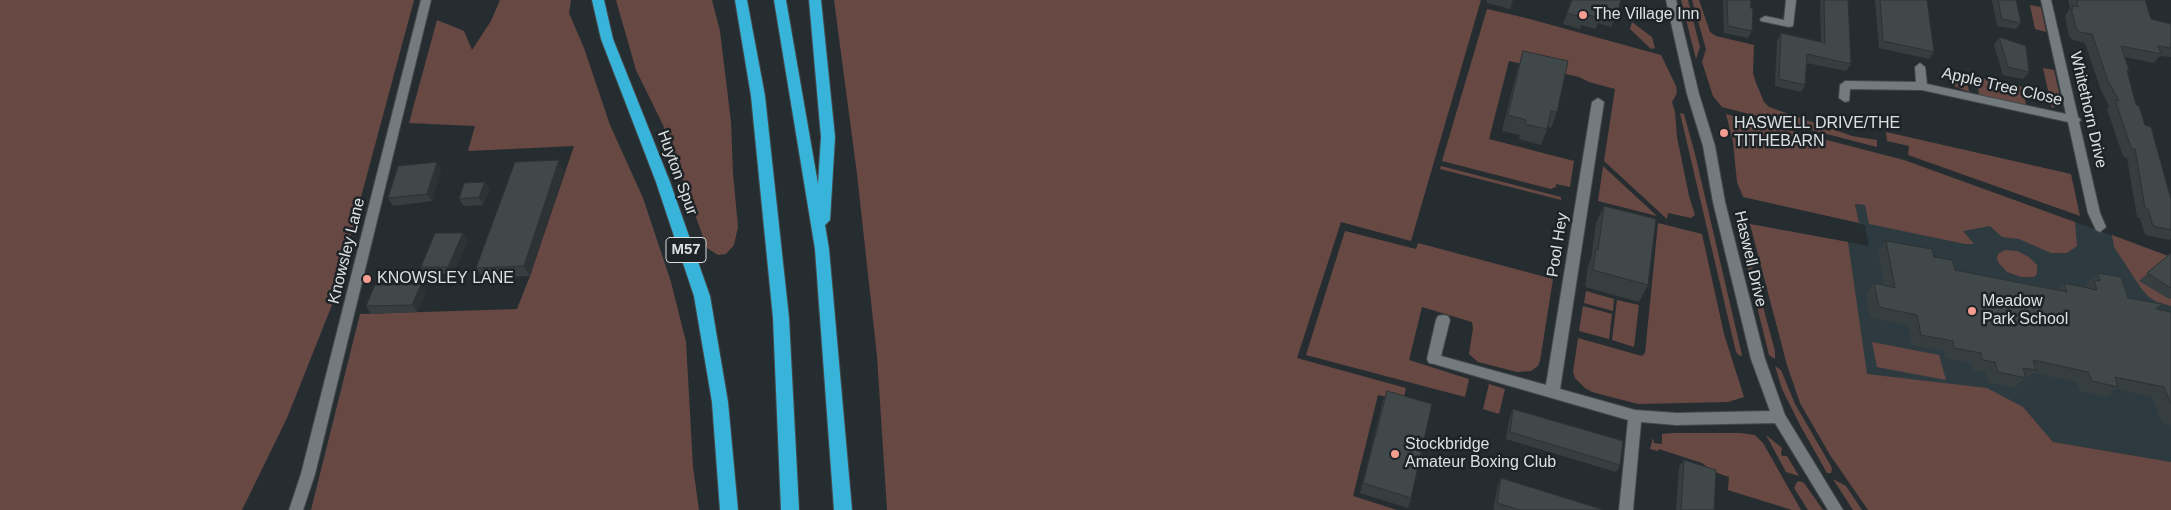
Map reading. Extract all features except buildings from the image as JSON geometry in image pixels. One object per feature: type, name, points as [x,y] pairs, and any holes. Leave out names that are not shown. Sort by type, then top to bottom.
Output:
[{"type":"highway","name":"Huyton Spur","points":[[598,0],[607,39],[663,182],[702,296],[720,402],[728,510]]},
{"type":"highway","points":[[741,0],[758,96],[781,318],[790,510]]},
{"type":"highway","points":[[780,0],[822,249],[843,510]]},
{"type":"highway","points":[[815,0],[828,137],[822,249]]},
{"type":"street","name":"Knowsley Lane","points":[[296,510],[308,474],[426,0]]},
{"type":"street","name":"Haswell Drive","points":[[1671,0],[1693,94],[1709,146],[1744,306],[1758,359],[1780,416],[1799,452],[1836,510]]},
{"type":"street","points":[[1765,19],[1790,24],[1791,0]]},
{"type":"street","name":"Whitethorn Drive","points":[[2046,0],[2075,120],[2094,213],[2100,227]]},
{"type":"street","name":"Apple Tree Close","points":[[1920,67],[1922,86]]},
{"type":"street","name":"Apple Tree Close","points":[[1845,98],[1845,85],[1922,86],[2075,120]]},
{"type":"street","name":"Pool Hey","points":[[1552,393],[1598,102]]},
{"type":"street","points":[[1443,320],[1434,359],[1552,393],[1635,416],[1676,418],[1780,416]]},
{"type":"street","points":[[1626,510],[1635,416]]},
{"type":"shaded area","points":[[0,0],[414,0],[332,305],[287,418],[242,510],[0,510]]},
{"type":"shaded area","points":[[500,0],[571,0],[569,13],[584,48],[610,125],[643,198],[671,282],[686,342],[693,467],[699,510],[311,510],[360,314],[517,309],[530,276],[574,146],[468,151],[475,126],[409,123],[437,20],[464,31],[472,50],[491,21]]},
{"type":"shaded area","points":[[616,0],[712,0],[720,31],[731,122],[738,227],[734,245],[726,254],[718,255],[707,248],[663,125],[636,70]]},
{"type":"shaded area","points":[[834,0],[1481,0],[1411,241],[1341,222],[1297,358],[1406,388],[1403,401],[1378,395],[1353,496],[1397,510],[887,510],[877,356],[857,174]]},
{"type":"shaded area","points":[[1681,0],[1688,0],[1700,47],[1696,59]]},
{"type":"shaded area","points":[[1692,0],[1699,0],[1710,32],[1716,36],[1754,45],[1753,73],[1764,102],[1769,107],[1852,136],[1877,140],[1877,147],[1722,107],[1713,96],[1702,62],[1706,49]]},
{"type":"shaded area","points":[[2030,5],[2041,7],[2046,32],[2035,29]]},
{"type":"shaded area","points":[[1487,9],[1661,55],[1676,86],[1677,93],[1672,102],[1675,112],[1677,137],[1689,196],[1695,215],[1691,218],[1668,213],[1667,219],[1604,161],[1615,89],[1589,82],[1579,77],[1509,61],[1489,139],[1574,161],[1570,187],[1556,184],[1556,187],[1551,189],[1442,161]]},
{"type":"shaded area","points":[[1632,22],[1652,37],[1655,48],[1651,49],[1630,29]]},
{"type":"shaded area","points":[[2043,68],[2054,70],[2061,101],[2052,108]]},
{"type":"shaded area","points":[[1949,72],[1966,75],[1969,92],[1954,86]]},
{"type":"shaded area","points":[[1977,77],[2023,87],[2026,105],[1979,95]]},
{"type":"shaded area","points":[[1680,113],[1684,114],[1695,154],[1742,355],[1740,356],[1736,352]]},
{"type":"shaded area","points":[[1726,114],[1904,160],[2075,222],[2077,246],[2067,253],[2051,253],[2019,239],[2002,237],[1990,226],[1963,231],[1974,244],[1965,244],[1869,224],[1865,205],[1855,204],[1859,223],[1743,197],[1737,182],[1733,142]]},
{"type":"shaded area","points":[[1886,132],[2071,174],[2080,216],[1908,155],[1909,146],[1887,141]]},
{"type":"shaded area","points":[[1441,166],[1561,197],[1561,200],[1440,169]]},
{"type":"shaded area","points":[[1603,166],[1657,216],[1598,201]]},
{"type":"shaded area","name":"Meadow Park School","points":[[1978,187],[2171,257],[2171,462],[2053,442],[2023,407],[1787,365],[1750,224],[1869,246],[1865,225],[1859,224],[1855,204],[1866,205]]},
{"type":"shaded area","points":[[1739,218],[1775,351],[1775,359],[1769,355],[1736,222]]},
{"type":"shaded area","points":[[1658,223],[1702,234],[1724,334],[1744,397],[1728,402],[1638,404],[1592,392],[1575,378],[1573,372],[1578,338],[1642,356],[1645,353]]},
{"type":"shaded area","points":[[1750,224],[1848,242],[1867,374],[1987,388],[2023,407],[2053,442],[2171,462],[2171,510],[1868,510],[1830,455],[1800,403],[1787,365]]},
{"type":"shaded area","points":[[1345,231],[1416,249],[1418,243],[1553,279],[1538,366],[1531,371],[1517,372],[1478,362],[1469,354],[1473,328],[1472,322],[1422,307],[1409,360],[1469,379],[1465,397],[1306,355]]},
{"type":"shaded area","points":[[2112,235],[2171,257],[2169,299],[2171,298],[2171,306],[2157,302],[2149,297],[2141,288],[2114,247]]},
{"type":"shaded area","points":[[2005,250],[2017,251],[2029,257],[2037,265],[2037,274],[2034,277],[2021,277],[2007,272],[1998,262],[1997,258],[1998,254]]},
{"type":"shaded area","points":[[1586,291],[1614,299],[1613,311],[1584,303]]},
{"type":"shaded area","points":[[1617,300],[1639,305],[1634,347],[1612,340]]},
{"type":"shaded area","points":[[1583,306],[1612,314],[1609,339],[1579,331]]},
{"type":"shaded area","points":[[1872,342],[1939,355],[1946,380],[1877,367]]},
{"type":"shaded area","points":[[1775,366],[1781,370],[1795,404],[1831,466],[1831,473],[1827,473],[1800,425],[1782,389]]},
{"type":"shaded area","points":[[1489,384],[1505,389],[1499,414],[1483,409]]},
{"type":"shaded area","points":[[1741,433],[1755,435],[1763,443],[1801,510],[1792,510],[1728,490],[1729,477],[1712,471],[1702,463],[1659,449],[1658,451],[1650,449],[1653,438],[1654,443],[1662,444],[1662,434]]},
{"type":"shaded area","points":[[1766,435],[1782,448],[1782,456],[1787,456],[1799,476],[1786,472]]},
{"type":"shaded area","points":[[1833,479],[1846,486],[1862,510],[1853,510]]},
{"type":"shaded area","points":[[1797,482],[1804,483],[1823,510],[1808,510],[1794,488]]},
{"type":"place","name":"The Village Inn","points":[[1583,15]]},
{"type":"place","name":"HASWELL DRIVE/THE TITHEBARN","points":[[1724,133]]},
{"type":"place","name":"KNOWSLEY LANE","points":[[367,279]]},
{"type":"place","name":"Meadow Park School","points":[[1972,311]]},
{"type":"place","name":"Stockbridge Amateur Boxing Club","points":[[1395,454]]}]
